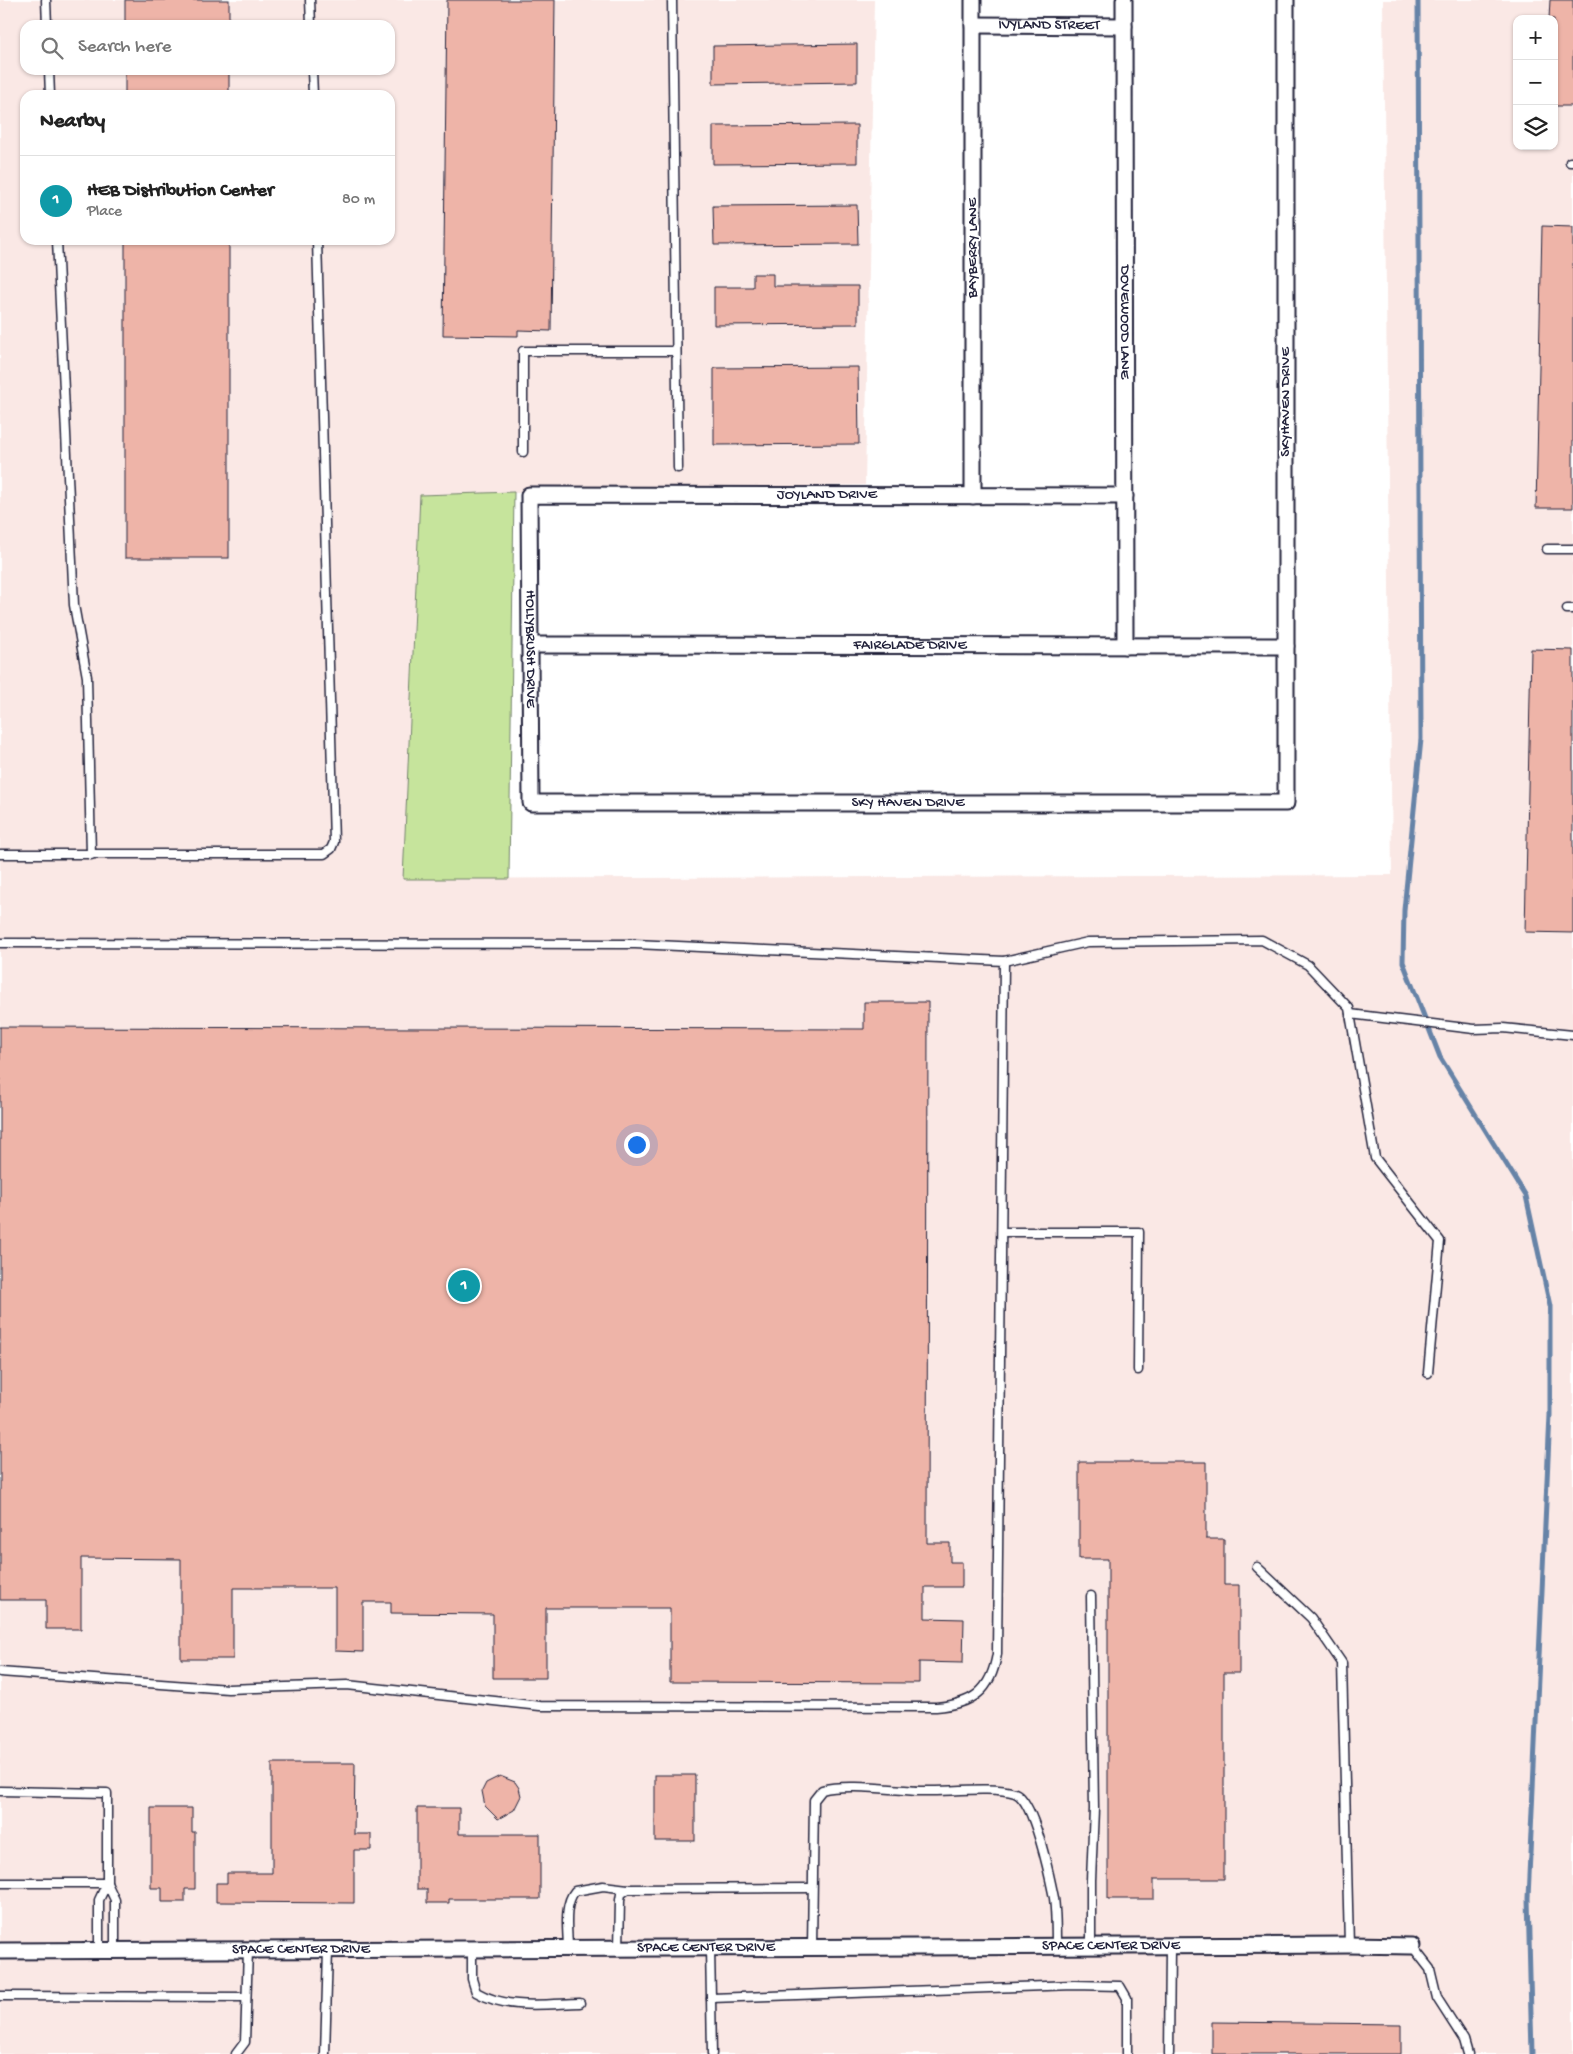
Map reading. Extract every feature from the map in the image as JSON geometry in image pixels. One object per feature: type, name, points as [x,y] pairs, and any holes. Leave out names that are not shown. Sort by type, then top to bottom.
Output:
[{"type":"street","name":"BAYBERRY LANE","points":[[973,496],[974,0]]},
{"type":"street","name":"DOVEWOOD LANE","points":[[1124,0],[1126,646]]},
{"type":"street","name":"SKYHAVEN DRIVE","points":[[1286,0],[1286,804]]},
{"type":"street","name":"IVYLAND STREET","points":[[973,24],[1124,26]]},
{"type":"street","name":"JOYLAND DRIVE","points":[[529,495],[1125,496]]},
{"type":"street","name":"HOLLYBRUSH DRIVE","points":[[529,495],[532,645],[531,803]]},
{"type":"street","name":"FAIRGLADE DRIVE","points":[[532,645],[1286,646]]},
{"type":"street","name":"SKY HAVEN DRIVE","points":[[531,803],[1286,804]]},
{"type":"street","name":"SPACE CENTER DRIVE","points":[[0,1951],[1412,1946]]},
{"type":"lane","points":[[46,0],[47,20]]},
{"type":"lane","points":[[310,0],[311,20]]},
{"type":"lane","points":[[672,0],[678,468]]},
{"type":"lane","points":[[49,75],[50,90]]},
{"type":"lane","points":[[312,75],[313,90]]},
{"type":"lane","points":[[57,245],[74,605],[87,677],[91,855]]},
{"type":"lane","points":[[0,854],[324,854],[334,842],[317,245]]},
{"type":"lane","points":[[522,452],[523,350],[676,351]]},
{"type":"lane","points":[[1547,549],[1573,549]]},
{"type":"lane","points":[[0,942],[636,944],[1004,961],[1088,942],[1262,940],[1308,965],[1348,1008],[1375,1158],[1440,1241],[1428,1373]]},
{"type":"lane","points":[[0,1672],[228,1689],[347,1685],[540,1706],[936,1707],[958,1705],[973,1698],[987,1684],[994,1670],[997,1654],[1004,961]]},
{"type":"lane","points":[[1350,1014],[1474,1029],[1503,1028],[1573,1035]]},
{"type":"lane","points":[[1002,1232],[1138,1232],[1138,1370]]},
{"type":"lane","points":[[1257,1567],[1311,1618],[1342,1663],[1349,1945]]},
{"type":"lane","points":[[1091,1596],[1094,1809],[1091,1880],[1092,1947]]},
{"type":"lane","points":[[812,1948],[814,1800],[822,1790],[843,1787],[951,1792],[1000,1790],[1018,1794],[1027,1804],[1048,1871],[1056,1920],[1056,1947]]},
{"type":"lane","points":[[0,1791],[107,1792],[107,1883],[115,1900],[115,1950]]},
{"type":"lane","points":[[0,1883],[107,1883]]},
{"type":"lane","points":[[99,1951],[99,1900],[107,1883]]},
{"type":"lane","points":[[568,1949],[568,1906],[570,1898],[575,1891],[603,1886],[628,1889],[812,1888]]},
{"type":"lane","points":[[619,1949],[620,1900],[621,1894],[628,1889]]},
{"type":"lane","points":[[1412,1946],[1430,1969],[1437,1998],[1464,2040],[1468,2054]]},
{"type":"lane","points":[[1169,2054],[1170,1947]]},
{"type":"lane","points":[[710,1948],[712,2054]]},
{"type":"lane","points":[[472,1949],[472,1979],[476,1992],[488,1999],[518,2005],[580,2003]]},
{"type":"lane","points":[[236,2054],[245,2042],[248,1950]]},
{"type":"lane","points":[[325,2054],[328,1950]]},
{"type":"lane","points":[[712,1998],[1074,1984],[1120,1986],[1127,1998],[1127,2054]]},
{"type":"lane","points":[[0,1996],[246,1997]]},
{"type":"shaded area","points":[[0,0],[874,0],[865,485],[420,495],[403,879],[1392,875],[1383,0],[1573,0],[1573,2054],[0,2054]]},
{"type":"green space","points":[[514,492],[509,879],[403,879],[420,495]]},
{"type":"building","points":[[125,0],[229,0],[229,20],[125,20]]},
{"type":"building","points":[[447,0],[555,0],[551,331],[518,330],[518,336],[443,335]]},
{"type":"building","points":[[1550,0],[1573,0],[1573,106],[1558,106],[1558,15],[1549,15]]},
{"type":"building","points":[[857,44],[857,82],[713,84],[713,46]]},
{"type":"building","points":[[125,75],[229,75],[229,90],[125,90]]},
{"type":"building","points":[[857,125],[857,163],[713,164],[713,126]]},
{"type":"building","points":[[857,205],[858,244],[714,245],[713,206]]},
{"type":"building","points":[[1542,226],[1573,227],[1573,508],[1536,508]]},
{"type":"building","points":[[125,245],[229,245],[229,558],[125,558]]},
{"type":"building","points":[[753,274],[773,274],[773,286],[858,286],[858,324],[714,325],[714,287],[753,287]]},
{"type":"building","points":[[858,367],[859,444],[714,445],[714,368]]},
{"type":"building","points":[[1531,649],[1573,650],[1573,933],[1525,932]]},
{"type":"building","points":[[864,1002],[928,1002],[927,1543],[950,1543],[950,1562],[962,1562],[962,1587],[925,1587],[925,1618],[964,1619],[963,1663],[919,1662],[919,1683],[670,1682],[670,1608],[546,1608],[546,1678],[493,1678],[493,1614],[391,1613],[391,1602],[363,1602],[363,1652],[335,1651],[335,1588],[233,1588],[233,1659],[181,1659],[181,1559],[81,1558],[81,1629],[46,1629],[46,1600],[0,1600],[0,1027],[864,1029]]},
{"type":"building","points":[[1079,1462],[1206,1462],[1206,1539],[1224,1539],[1224,1585],[1239,1585],[1239,1673],[1224,1673],[1224,1879],[1154,1879],[1154,1899],[1108,1899],[1108,1559],[1079,1559]]},
{"type":"building","points":[[272,1763],[355,1763],[354,1834],[371,1834],[371,1850],[354,1850],[354,1903],[216,1902],[216,1883],[227,1883],[227,1873],[272,1873]]},
{"type":"building","points":[[655,1775],[695,1775],[695,1841],[655,1841]]},
{"type":"building","points":[[500,1776],[515,1782],[521,1796],[514,1810],[498,1819],[485,1806],[482,1791],[486,1783]]},
{"type":"building","points":[[151,1808],[192,1808],[192,1832],[195,1832],[195,1889],[185,1889],[185,1902],[162,1902],[162,1888],[151,1888]]},
{"type":"building","points":[[417,1808],[459,1808],[459,1834],[540,1834],[540,1899],[449,1899],[449,1903],[427,1903],[427,1889],[417,1889]]},
{"type":"building","points":[[1212,2022],[1401,2024],[1401,2054],[1212,2054]]},
{"type":"waterway","points":[[1418,0],[1421,739],[1404,910],[1403,962],[1440,1057],[1526,1196],[1550,1306],[1550,1415],[1528,1898],[1532,2054]]},
{"type":"place","name":"HEB Distribution Center","points":[[464,1286]]}]
